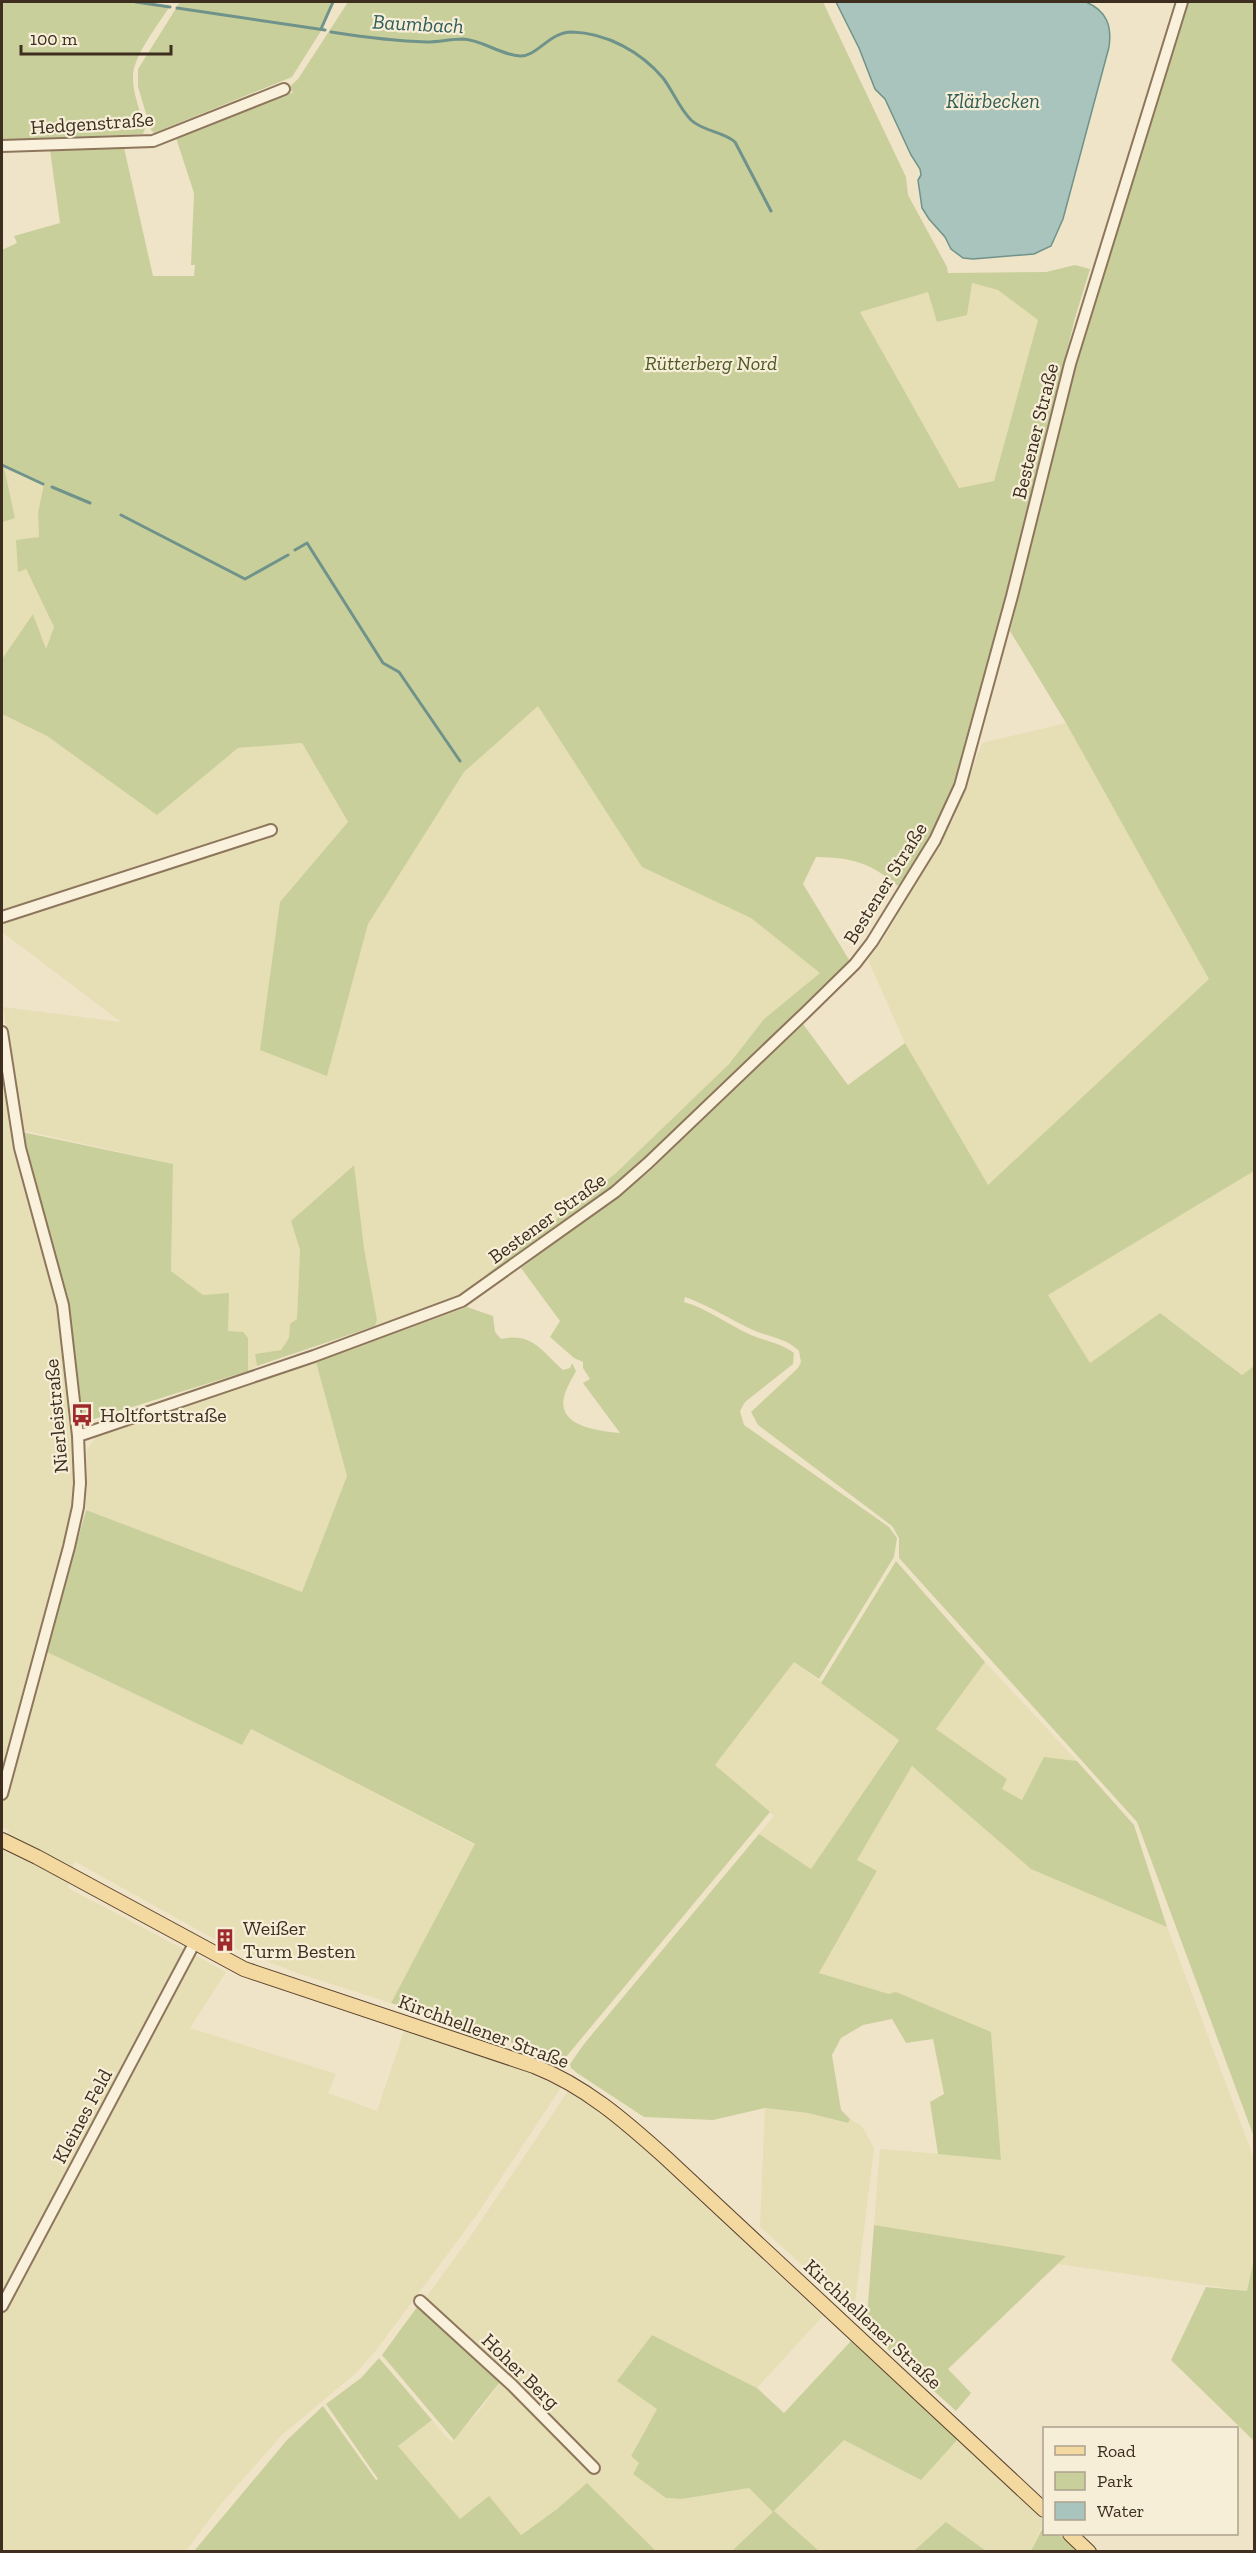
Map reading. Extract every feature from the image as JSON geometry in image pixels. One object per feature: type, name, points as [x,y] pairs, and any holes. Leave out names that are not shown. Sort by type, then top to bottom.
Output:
[{"type":"main road","name":"Kirchhellener Straße","points":[[2,1840],[244,1969],[541,2069],[570,2082],[624,2120],[665,2157],[1043,2509]]},
{"type":"main road","points":[[1071,2535],[1089,2552]]},
{"type":"street","name":"Bestener Straße","points":[[78,1436],[314,1356],[462,1302],[615,1192],[806,1012],[855,964],[873,942],[935,840],[960,786],[1012,596],[1070,364],[1182,2]]},
{"type":"street","name":"Hedgenstraße","points":[[2,146],[153,141],[284,89]]},
{"type":"street","points":[[2,917],[271,830]]},
{"type":"street","name":"Nierleistraße","points":[[2,1032],[20,1148],[63,1305],[78,1436],[80,1483],[72,1537],[2,1794]]},
{"type":"street","name":"Kleines Feld","points":[[2,2306],[195,1942]]},
{"type":"street","name":"Hoher Berg","points":[[420,2301],[512,2385],[594,2468]]},
{"type":"shaded area","points":[[971,283],[998,290],[1038,320],[994,481],[959,488],[860,312],[929,291]]},
{"type":"shaded area","points":[[4,467],[43,485],[38,513],[39,537],[25,568],[54,627],[46,650],[33,615],[2,659],[2,518],[3,522],[15,517]]},
{"type":"shaded area","points":[[538,705],[642,867],[752,918],[820,973],[764,1019],[729,1064],[616,1173],[459,1297],[375,1326],[377,1320],[364,1248],[353,1165],[291,1221],[300,1250],[297,1319],[290,1324],[289,1338],[281,1350],[255,1354],[257,1366],[248,1371],[248,1338],[228,1332],[203,1295],[171,1271],[173,1164],[22,1130],[3,1007],[121,1022],[2,932],[2,714],[47,736],[157,814],[238,748],[302,743],[348,823],[280,902],[327,1076],[367,924],[464,772]]},
{"type":"shaded area","points":[[1066,723],[1210,979],[988,1186],[905,1043],[868,960],[883,940],[954,818],[982,743]]},
{"type":"shaded area","points":[[2,1062],[59,1303],[75,1436],[74,1514],[37,1647],[242,1745],[251,1729],[475,1845],[391,2003],[300,1974],[232,1947],[235,1939],[222,1931],[216,1940],[74,1861],[68,1888],[185,1950],[6,2290],[2,2286],[2,1850],[9,1830],[2,1827]]},
{"type":"shaded area","points":[[1254,1171],[1254,1366],[1243,1375],[1160,1313],[1090,1363],[1047,1295]]},
{"type":"shaded area","points":[[316,1362],[347,1476],[302,1592],[86,1510],[87,1450],[96,1437]]},
{"type":"shaded area","points":[[794,1662],[899,1739],[811,1869],[759,1834],[774,1816],[715,1765]]},
{"type":"shaded area","points":[[985,1662],[1077,1761],[1044,1757],[1022,1800],[1001,1789],[1007,1779],[936,1729]]},
{"type":"shaded area","points":[[912,1766],[1031,1869],[1167,1927],[1254,2158],[1254,2259],[1247,2291],[1058,2264],[1066,2256],[874,2225],[880,2149],[1001,2159],[991,2032],[889,1994],[819,1973],[877,1872],[857,1860]]},
{"type":"shaded area","points":[[193,1954],[226,1972],[190,2028],[336,2074],[328,2093],[377,2111],[405,2028],[513,2065],[562,2086],[476,2216],[374,2353],[356,2373],[282,2435],[221,2504],[186,2551],[2,2552],[2,2315]]},
{"type":"shaded area","points":[[568,2091],[617,2124],[823,2316],[757,2388],[652,2335],[657,2409],[631,2455],[639,2463],[633,2473],[667,2498],[682,2499],[749,2488],[774,2511],[844,2439],[921,2479],[958,2439],[1043,2520],[1031,2551],[986,2551],[946,2523],[914,2551],[819,2552],[774,2512],[732,2551],[656,2551],[587,2483],[557,2509],[520,2535],[460,2520],[398,2446],[432,2420],[451,2442],[480,2410],[503,2378],[424,2300],[468,2240]]},
{"type":"shaded area","points":[[765,2108],[808,2113],[847,2123],[850,2119],[862,2126],[874,2148],[854,2312],[760,2227]]},
{"type":"green space","points":[[2,2],[158,2],[157,4],[170,6],[141,51],[134,70],[134,91],[145,129],[143,134],[2,140]]},
{"type":"green space","points":[[180,2],[333,2],[321,31],[292,77],[154,133],[151,130],[138,87],[138,69]]},
{"type":"green space","name":"Rütterberg Nord","points":[[348,2],[823,2],[906,177],[908,195],[947,267],[948,273],[1046,272],[1075,265],[1090,269],[1075,318],[966,762],[932,838],[898,886],[878,871],[860,863],[816,857],[803,884],[851,963],[617,1185],[459,1298],[506,1258],[616,1173],[729,1064],[764,1019],[820,973],[751,918],[642,867],[538,706],[464,772],[368,924],[327,1076],[260,1050],[280,902],[348,822],[302,743],[238,748],[157,815],[47,736],[2,714],[2,659],[33,614],[46,649],[54,627],[26,569],[18,572],[16,540],[39,537],[38,513],[44,483],[2,464],[2,250],[17,243],[14,236],[60,223],[50,150],[124,148],[153,276],[194,276],[195,265],[191,265],[194,193],[176,138],[294,92],[286,90],[298,79]],"holes":[[[972,283],[998,290],[1038,320],[994,481],[959,488],[860,312],[928,292],[937,322],[967,315]]]},
{"type":"green space","points":[[1185,2],[1254,2],[1254,1171],[1048,1295],[1090,1363],[1160,1313],[1242,1375],[1254,1366],[1254,2137],[1137,1822],[899,1558],[899,1538],[892,1526],[758,1425],[751,1412],[798,1368],[801,1362],[799,1351],[783,1340],[753,1330],[685,1297],[684,1302],[794,1353],[793,1364],[745,1402],[740,1411],[744,1425],[889,1527],[897,1538],[894,1557],[819,1679],[794,1662],[715,1765],[770,1812],[561,2063],[515,2044],[391,2003],[475,1844],[251,1729],[242,1745],[47,1652],[86,1510],[302,1592],[347,1476],[316,1362],[467,1307],[493,1316],[495,1332],[501,1339],[521,1338],[529,1341],[543,1350],[563,1370],[570,1368],[572,1363],[576,1371],[564,1397],[567,1415],[582,1426],[620,1433],[583,1383],[590,1379],[583,1368],[583,1362],[574,1358],[550,1337],[560,1321],[521,1268],[648,1173],[803,1024],[848,1085],[905,1043],[988,1185],[1209,979],[1066,723],[1010,631],[1087,322]]},
{"type":"green space","points":[[2,465],[15,518],[3,522]]},
{"type":"green space","points":[[22,1132],[173,1164],[171,1271],[203,1295],[229,1293],[228,1331],[243,1332],[248,1338],[248,1371],[84,1422],[68,1306],[24,1147]]},
{"type":"green space","points":[[354,1165],[364,1248],[377,1320],[375,1326],[257,1366],[255,1354],[281,1350],[289,1338],[290,1324],[297,1319],[300,1250],[291,1221]]},
{"type":"green space","points":[[896,1561],[985,1662],[936,1729],[1007,1779],[1002,1789],[1022,1800],[1044,1757],[1077,1761],[1134,1825],[1167,1927],[1031,1869],[912,1766],[857,1860],[877,1871],[819,1973],[889,1994],[896,1992],[991,2032],[1001,2160],[938,2154],[930,2102],[944,2094],[933,2039],[906,2043],[892,2019],[863,2025],[841,2038],[832,2055],[841,2110],[850,2119],[848,2123],[808,2113],[765,2108],[713,2120],[644,2117],[577,2073],[570,2064],[584,2044],[759,1834],[811,1869],[899,1740],[821,1683]]},
{"type":"green space","points":[[874,2225],[1066,2256],[948,2369],[971,2393],[956,2411],[866,2329]]},
{"type":"green space","points":[[1254,2259],[1254,2441],[1171,2360],[1206,2287],[1247,2291]]},
{"type":"green space","points":[[420,2303],[503,2378],[454,2440],[382,2355]]},
{"type":"green space","points":[[652,2335],[757,2388],[784,2413],[851,2341],[958,2439],[921,2480],[844,2440],[774,2511],[819,2551],[732,2551],[773,2512],[749,2488],[682,2499],[666,2498],[633,2474],[639,2463],[631,2456],[657,2409],[617,2381]]},
{"type":"green space","points":[[379,2358],[432,2420],[398,2446],[460,2519],[489,2496],[521,2535],[557,2509],[587,2483],[656,2551],[194,2551],[287,2440],[323,2406],[376,2480],[378,2479],[326,2404],[361,2378]]},
{"type":"green space","points":[[946,2522],[986,2551],[914,2551]]},
{"type":"green space","points":[[1043,2527],[1043,2535],[1059,2535],[1078,2551],[1031,2551]]},
{"type":"water","name":"Klärbecken","points":[[836,2],[1086,2],[1099,10],[1109,26],[1109,47],[1063,219],[1051,246],[1034,254],[973,259],[963,258],[951,249],[945,237],[922,208],[918,180],[921,175],[920,169],[885,99],[875,89],[859,48]]},
{"type":"waterway","name":"Baumbach","points":[[136,2],[170,7]]},
{"type":"waterway","points":[[321,29],[333,2]]},
{"type":"waterway","name":"Baumbach","points":[[177,8],[325,30]]},
{"type":"waterway","name":"Baumbach","points":[[331,32],[432,42],[463,39],[520,56],[532,53],[564,33],[585,33],[610,40],[634,52],[654,69],[663,78],[691,120],[735,142],[771,211]]},
{"type":"waterway","points":[[2,465],[43,484]]},
{"type":"waterway","points":[[52,487],[90,503]]},
{"type":"waterway","points":[[121,515],[245,579],[288,555]]},
{"type":"waterway","points":[[295,550],[307,543],[383,663],[399,672],[460,761]]},
{"type":"place","name":"Holtfortstraße","points":[[82,1415]]},
{"type":"place","name":"Weißer Turm Besten","points":[[225,1940]]}]
